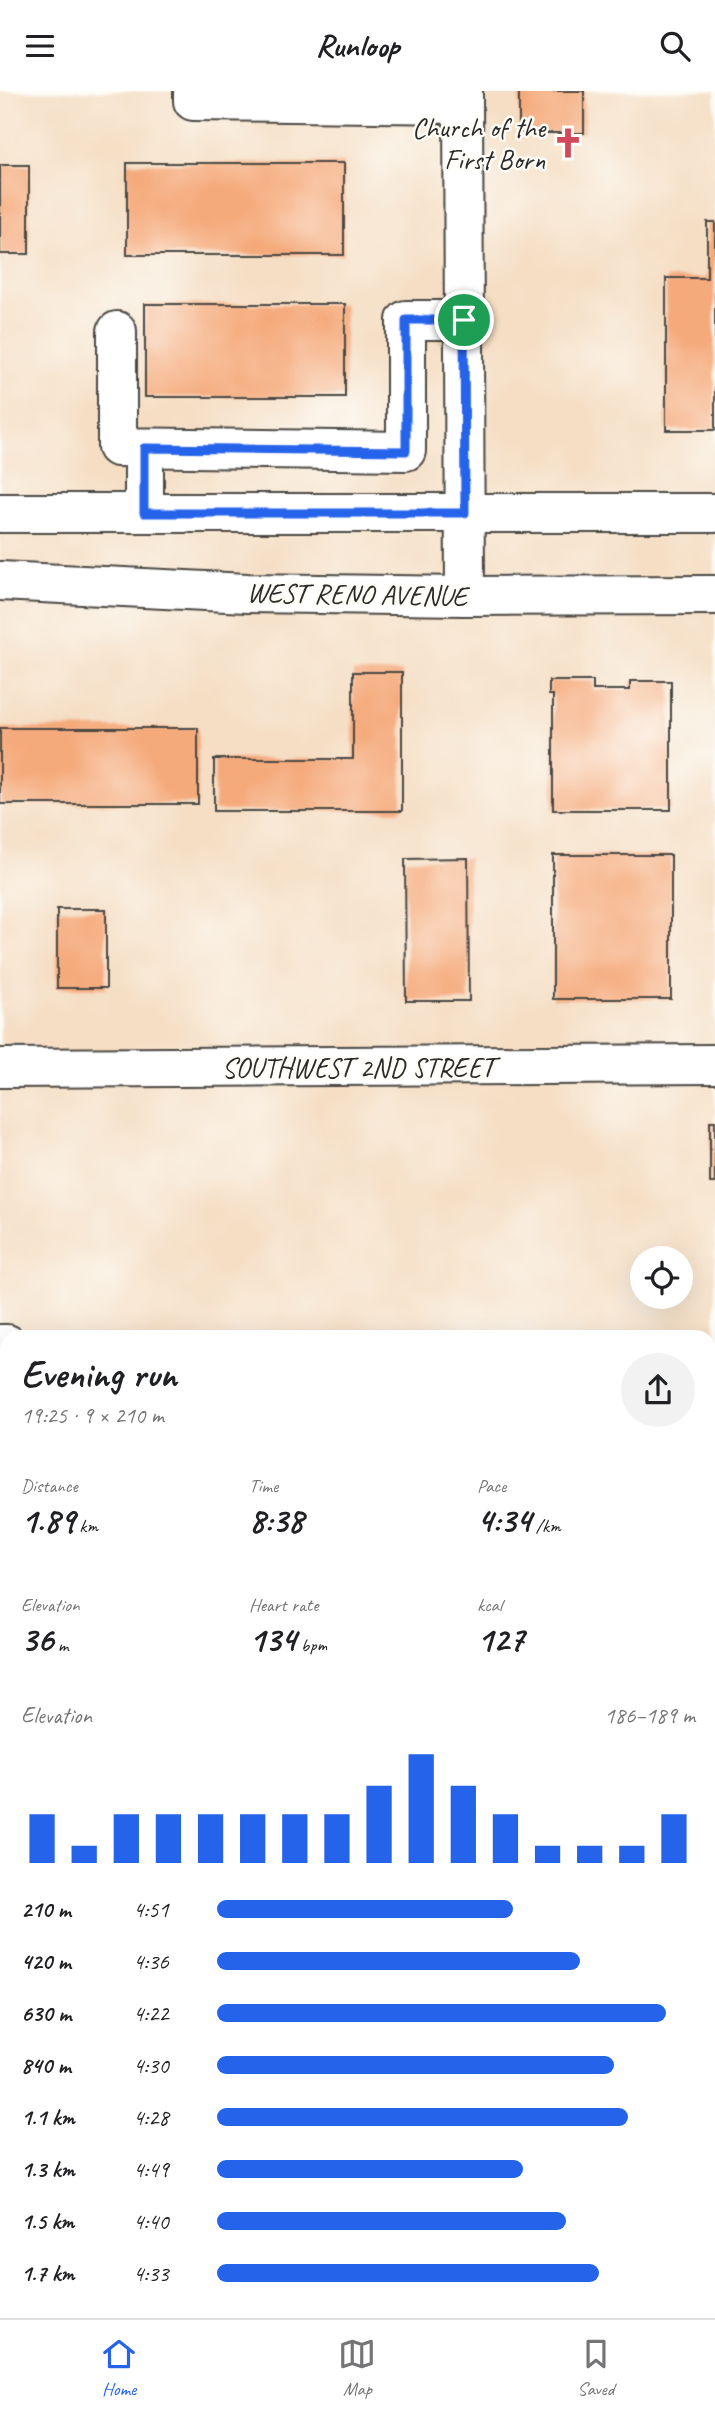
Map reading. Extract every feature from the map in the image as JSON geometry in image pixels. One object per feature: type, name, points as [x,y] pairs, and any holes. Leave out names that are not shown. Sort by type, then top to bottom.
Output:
[{"type":"main road","points":[[193,91],[193,101],[463,97],[465,596]]},
{"type":"main road","points":[[117,331],[117,447],[406,451],[406,320],[464,320]]},
{"type":"main road","points":[[144,448],[144,513]]},
{"type":"main road","points":[[0,513],[715,513]]},
{"type":"main road","name":"WEST RENO AVENUE","points":[[0,581],[247,593],[715,595]]},
{"type":"main road","name":"SOUTHWEST 2ND STREET","points":[[0,1068],[715,1064]]},
{"type":"building","points":[[519,91],[584,91],[584,133],[519,133]]},
{"type":"building","points":[[127,163],[344,163],[344,255],[127,255]]},
{"type":"building","points":[[0,165],[29,165],[29,254],[0,254]]},
{"type":"building","points":[[707,222],[715,222],[715,430],[666,430],[666,278],[707,278]]},
{"type":"building","points":[[145,304],[345,304],[345,397],[145,397]]},
{"type":"building","points":[[353,672],[402,672],[402,811],[214,811],[214,759],[353,759]]},
{"type":"building","points":[[549,681],[593,681],[593,690],[630,690],[630,681],[671,681],[671,810],[553,810],[553,695],[549,695]]},
{"type":"building","points":[[0,728],[198,728],[198,804],[0,804]]},
{"type":"building","points":[[553,855],[671,855],[671,999],[553,999]]},
{"type":"building","points":[[468,858],[469,1001],[406,1001],[405,859]]},
{"type":"building","points":[[57,909],[106,909],[106,988],[57,988]]},
{"type":"building","points":[[710,1121],[715,1121],[715,1183],[710,1183]]},
{"type":"place","name":"Church of the First Born","points":[[568,143]]},
{"type":"route","points":[[406,320],[464,320],[465,513],[144,513],[144,448],[406,451],[406,320]]}]
